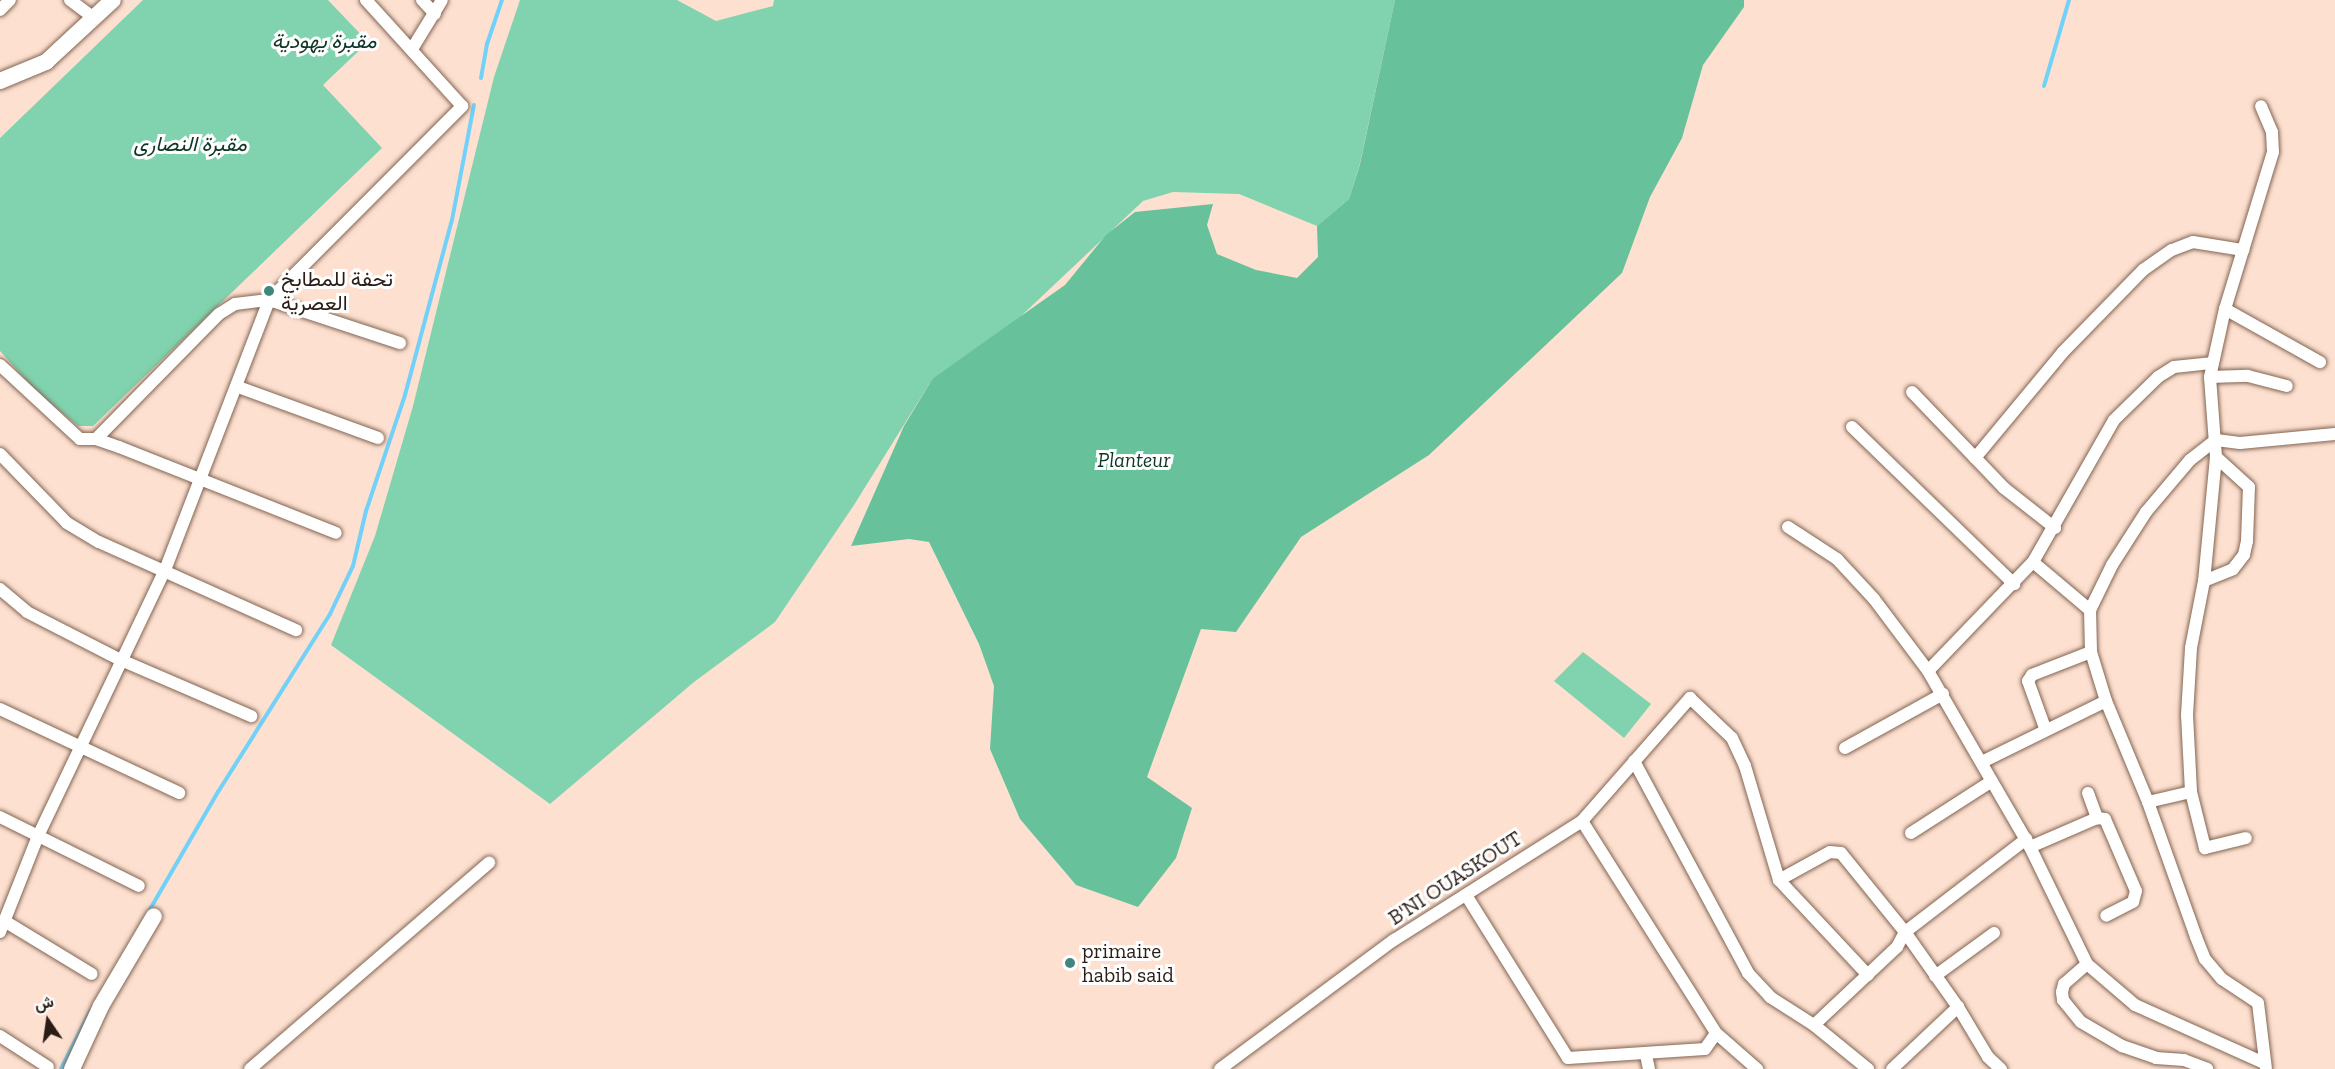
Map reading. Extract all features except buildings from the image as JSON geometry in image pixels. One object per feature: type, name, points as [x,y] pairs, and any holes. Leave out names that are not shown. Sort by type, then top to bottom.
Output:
[{"type":"street","points":[[0,10],[10,0]]},
{"type":"street","points":[[70,0],[94,18]]},
{"type":"street","points":[[0,81],[45,62],[113,0]]},
{"type":"street","points":[[92,974],[3,927],[38,836],[165,570],[238,387],[269,300],[462,106],[366,0]]},
{"type":"street","points":[[422,0],[435,14]]},
{"type":"street","points":[[412,49],[442,0]]},
{"type":"street","points":[[2246,838],[2205,848],[2191,792],[2187,715],[2191,648],[2204,581],[2216,457],[2211,363],[2224,309],[2273,152],[2272,132],[2261,106]]},
{"type":"street","points":[[1975,458],[2063,352],[2143,270],[2172,250],[2193,242],[2243,250]]},
{"type":"street","points":[[96,439],[226,308],[269,300],[400,343]]},
{"type":"street","points":[[2224,309],[2320,362]]},
{"type":"street","points":[[1928,672],[2033,562],[2055,528],[2114,420],[2139,394],[2174,367],[2211,363]]},
{"type":"street","points":[[0,365],[69,432],[80,439],[96,439],[202,478],[336,532]]},
{"type":"street","points":[[2210,377],[2248,376],[2287,386]]},
{"type":"street","points":[[238,387],[378,438]]},
{"type":"street","points":[[1912,392],[2004,488],[2055,528]]},
{"type":"street","points":[[1852,427],[2014,584]]},
{"type":"street","points":[[2265,1066],[2258,1003],[2222,979],[2205,959],[2148,802],[2106,701],[2091,652],[2090,610],[2112,565],[2146,512],[2190,460],[2216,440],[2240,443],[2335,434]]},
{"type":"street","points":[[0,454],[67,522],[99,542],[296,630]]},
{"type":"street","points":[[2204,581],[2233,569],[2244,555],[2247,541],[2249,488],[2216,457]]},
{"type":"street","points":[[1788,527],[1837,559],[1874,599],[1928,672],[1943,694],[2028,843],[2088,964],[2135,1005],[2265,1066]]},
{"type":"street","points":[[2033,562],[2090,610]]},
{"type":"street","points":[[0,589],[27,612],[121,660],[251,716]]},
{"type":"street","points":[[2045,728],[2028,681],[2032,675],[2091,652]]},
{"type":"street","points":[[1845,748],[1943,694]]},
{"type":"street","name":"B'NI OUASKOUT","points":[[1220,1069],[1336,981],[1582,822],[1690,698],[1731,738],[1745,766],[1779,880]]},
{"type":"street","points":[[1982,762],[2045,728],[2106,701]]},
{"type":"street","points":[[0,709],[179,793]]},
{"type":"street","points":[[1634,761],[1748,973],[1770,997],[1814,1025],[1868,1069]]},
{"type":"street","points":[[1911,833],[1992,781]]},
{"type":"street","points":[[2148,802],[2191,792]]},
{"type":"street","points":[[2088,793],[2097,818]]},
{"type":"street","points":[[0,817],[139,886]]},
{"type":"street","points":[[1814,1025],[1897,947],[1905,932],[2028,843],[2097,818],[2110,824],[2136,891],[2133,902],[2106,916]]},
{"type":"street","points":[[1582,822],[1716,1033],[1757,1069]]},
{"type":"street","points":[[1868,975],[1779,880],[1830,852],[1841,853],[1905,932],[1958,1007],[1988,1057],[2001,1069]]},
{"type":"street","points":[[249,1069],[489,863]]},
{"type":"street","points":[[1466,895],[1576,1069]]},
{"type":"street","points":[[72,1069],[101,1006],[154,916]]},
{"type":"street","points":[[1935,976],[1994,933]]},
{"type":"street","points":[[2088,964],[2064,984],[2062,992],[2063,1000],[2081,1022],[2122,1046],[2156,1058],[2184,1060],[2207,1069]]},
{"type":"street","points":[[1892,1069],[1958,1007]]},
{"type":"street","points":[[1568,1058],[1646,1055],[1705,1048],[1716,1033]]},
{"type":"street","points":[[0,1036],[48,1067]]},
{"type":"street","points":[[1646,1055],[1649,1069]]},
{"type":"green space","name":"مقبرة النصارى","points":[[143,0],[328,0],[368,42],[323,85],[382,148],[93,426],[78,426],[35,390],[0,351],[0,138]]},
{"type":"green space","points":[[520,0],[677,0],[716,21],[773,6],[774,0],[1395,0],[1360,163],[1349,199],[1317,226],[1239,194],[1173,192],[1143,201],[1020,317],[933,378],[854,505],[775,622],[694,682],[550,804],[331,645],[375,536],[413,406],[494,77]]},
{"type":"green space","name":"Planteur","points":[[1395,0],[1744,0],[1744,7],[1703,65],[1682,138],[1650,197],[1622,273],[1429,455],[1301,537],[1236,632],[1201,629],[1147,777],[1192,808],[1176,858],[1138,907],[1076,885],[1020,819],[990,749],[994,686],[979,644],[929,542],[909,539],[851,546],[904,426],[933,378],[1065,285],[1106,235],[1135,212],[1213,204],[1207,225],[1217,254],[1256,270],[1297,278],[1318,257],[1317,226],[1349,199],[1360,164]]},
{"type":"green space","points":[[1583,652],[1651,704],[1624,738],[1554,681]]},
{"type":"waterway","points":[[481,78],[487,44],[502,0]]},
{"type":"waterway","points":[[2044,86],[2069,0]]},
{"type":"waterway","points":[[149,911],[218,792],[330,614],[353,566],[366,511],[405,395],[452,220],[474,105]]},
{"type":"waterway","points":[[61,1069],[90,1011]]},
{"type":"place","name":"تحفة للمطابخ العصرية","points":[[269,291]]},
{"type":"place","name":"primaire habib said","points":[[1070,963]]},
{"type":"park label","name":"مقبرة يهودية","points":[[324,41]]}]
